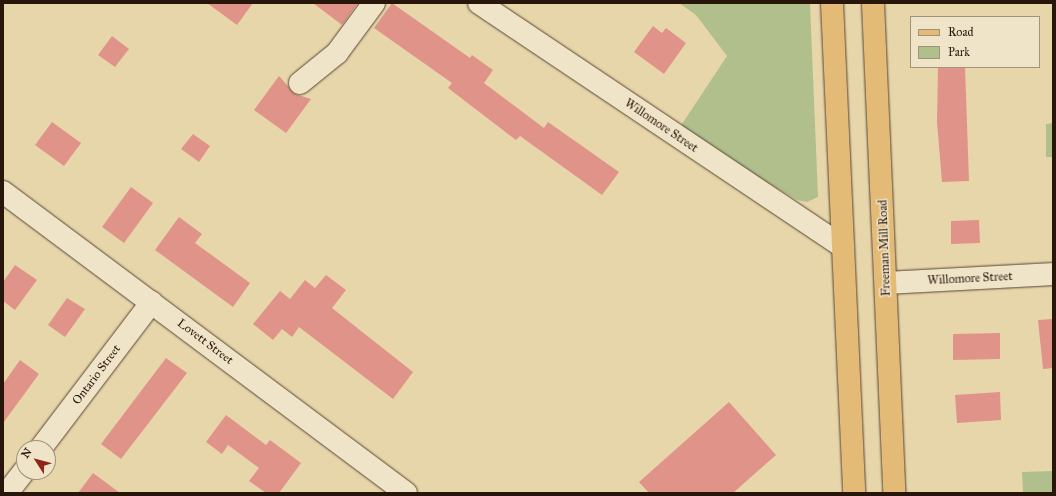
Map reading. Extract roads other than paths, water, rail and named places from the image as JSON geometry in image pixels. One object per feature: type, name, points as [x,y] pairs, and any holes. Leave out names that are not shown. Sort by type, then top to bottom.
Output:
[{"type":"main road","points":[[832,3],[854,493]]},
{"type":"main road","name":"Freeman Mill Road","points":[[873,3],[887,284],[894,493]]},
{"type":"street","points":[[300,83],[337,52],[374,3]]},
{"type":"street","name":"Willomore Street","points":[[479,3],[843,247]]},
{"type":"street","name":"Lovett Street","points":[[3,192],[152,302],[405,493]]},
{"type":"street","name":"Willomore Street","points":[[887,284],[1053,274]]},
{"type":"street","name":"Ontario Street","points":[[47,440],[152,302]]},
{"type":"street","points":[[7,493],[17,480]]}]
